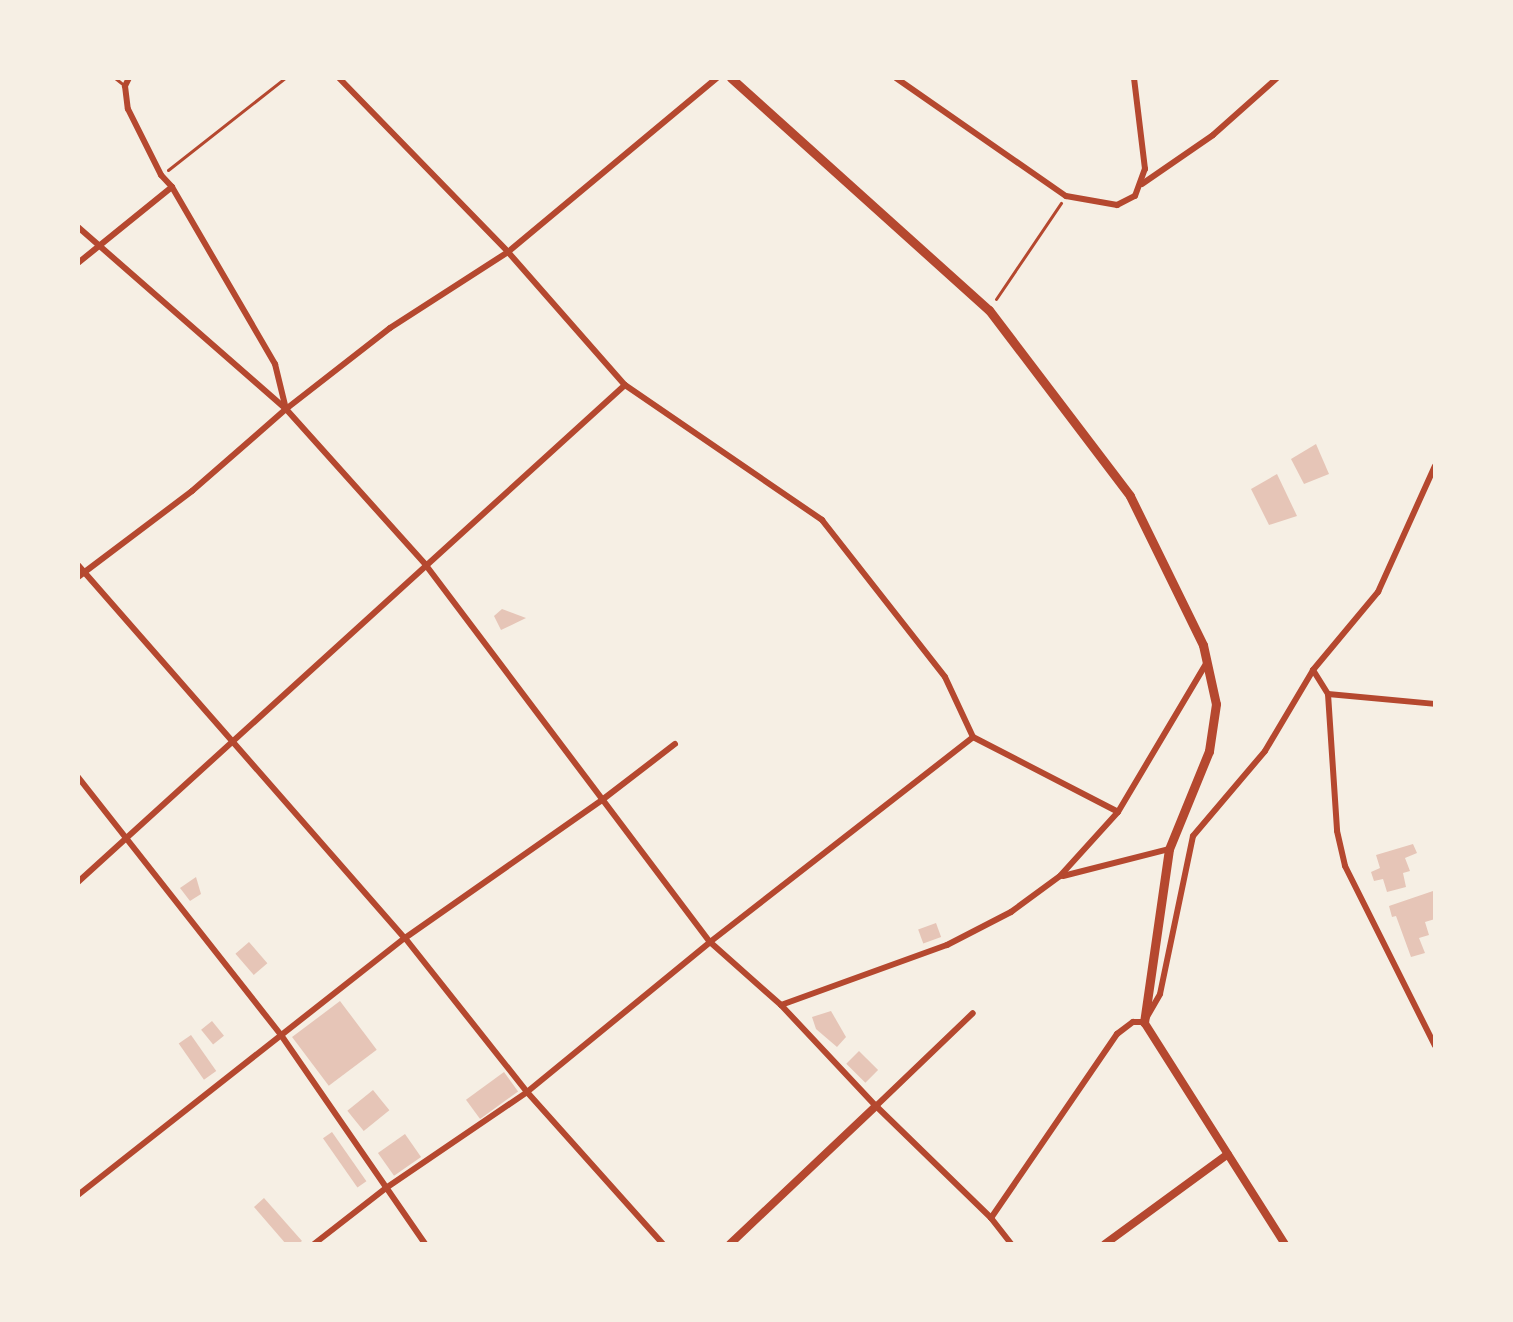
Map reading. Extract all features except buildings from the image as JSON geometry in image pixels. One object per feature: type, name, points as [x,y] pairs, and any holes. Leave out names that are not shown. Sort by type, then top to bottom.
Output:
[{"type":"main road","points":[[731,78],[989,310],[1130,496],[1208,661],[1216,704],[1209,751],[1169,849],[1144,1022]]},
{"type":"street","points":[[129,78],[125,86],[128,109],[161,175],[172,187],[275,364],[286,409]]},
{"type":"street","points":[[339,78],[508,252],[625,385],[822,520],[945,677],[973,737],[1118,812]]},
{"type":"street","points":[[81,575],[192,491],[286,409],[390,328],[508,252],[717,78]]},
{"type":"street","points":[[896,78],[1066,196],[1117,205],[1135,196],[1145,169],[1134,78]]},
{"type":"street","points":[[1142,184],[1213,135],[1277,78]]},
{"type":"street","points":[[78,263],[172,187]]},
{"type":"street","points":[[78,227],[286,409],[425,564],[710,942],[781,1005],[876,1106],[991,1218],[1011,1244]]},
{"type":"street","points":[[78,882],[234,744],[425,564],[625,385]]},
{"type":"street","points":[[1144,1022],[1160,994],[1193,836],[1265,751],[1313,670],[1378,592],[1435,466]]},
{"type":"street","points":[[78,565],[81,575],[405,938],[527,1092],[663,1244]]},
{"type":"street","points":[[781,1005],[947,945],[1011,912],[1060,876],[1118,812],[1208,661]]},
{"type":"street","points":[[1313,670],[1328,694],[1337,831],[1345,866],[1435,1046]]},
{"type":"street","points":[[1328,694],[1435,704]]},
{"type":"street","points":[[314,1244],[386,1188],[527,1092],[710,942],[973,737]]},
{"type":"street","points":[[78,1195],[405,938],[602,800],[675,744]]},
{"type":"street","points":[[78,777],[281,1035],[425,1244]]},
{"type":"street","points":[[1060,876],[1169,849]]},
{"type":"street","points":[[730,1244],[973,1013]]},
{"type":"street","points":[[991,1218],[1117,1034],[1133,1022],[1144,1022]]},
{"type":"street","points":[[1144,1022],[1285,1244]]},
{"type":"street","points":[[1105,1244],[1228,1154]]},
{"type":"lane","points":[[115,78],[125,86]]},
{"type":"path","points":[[161,175],[285,78]]},
{"type":"path","points":[[989,310],[1066,196]]}]
